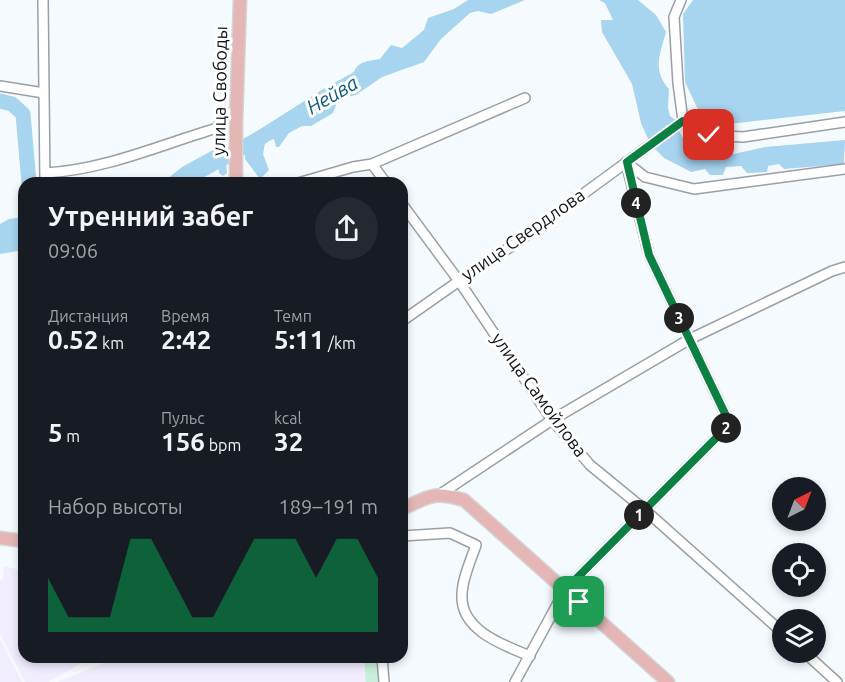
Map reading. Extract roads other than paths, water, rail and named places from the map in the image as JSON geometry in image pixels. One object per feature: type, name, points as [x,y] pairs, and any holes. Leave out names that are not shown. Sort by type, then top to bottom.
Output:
[{"type":"main road","name":"улица Свободы","points":[[236,177],[240,0]]},
{"type":"main road","points":[[408,506],[442,493],[464,500],[668,682]]},
{"type":"main road","points":[[0,538],[18,540]]},
{"type":"street","points":[[43,0],[45,177]]},
{"type":"street","points":[[681,0],[674,17],[683,121],[709,135],[742,137],[845,122]]},
{"type":"street","points":[[0,86],[44,93]]},
{"type":"street","points":[[319,177],[372,164],[525,98]]},
{"type":"street","points":[[45,173],[71,171],[105,164],[217,128],[223,114],[236,118]]},
{"type":"street","name":"улица Свердлова","points":[[408,317],[512,246],[683,121]]},
{"type":"street","points":[[627,162],[645,177],[694,189],[845,169]]},
{"type":"street","points":[[515,682],[565,590],[730,424],[649,255],[627,162]]},
{"type":"street","points":[[372,164],[382,177]]},
{"type":"street","name":"улица Самойлова","points":[[408,212],[459,280],[552,420],[590,465],[645,510],[772,623]]},
{"type":"street","points":[[442,493],[552,420],[690,339],[832,271],[845,267]]},
{"type":"street","points":[[408,536],[450,533],[476,545],[461,593],[463,612],[488,638],[530,656]]},
{"type":"street","points":[[382,663],[384,682]]},
{"type":"street","points":[[816,663],[837,682]]},
{"type":"water","points":[[468,0],[525,0],[491,14],[478,11],[470,13],[441,39],[424,62],[382,77],[356,95],[337,102],[333,113],[311,126],[302,126],[289,133],[279,147],[276,147],[274,139],[265,143],[263,154],[269,170],[262,177],[258,177],[245,159],[246,138],[354,72],[361,64],[380,59],[391,45],[402,48],[424,30],[428,18],[454,9]]},
{"type":"water","points":[[599,0],[638,0],[656,15],[666,32],[659,68],[669,89],[670,116],[677,121],[649,141],[641,123],[632,84],[602,32],[601,20],[613,20],[605,3]]},
{"type":"water","points":[[693,0],[845,0],[845,111],[711,126],[702,118],[685,82],[683,14]]},
{"type":"water","points":[[678,129],[683,138],[708,151],[734,154],[765,147],[845,140],[844,164],[784,169],[779,164],[768,166],[767,172],[747,173],[741,166],[726,167],[723,175],[710,175],[705,169],[691,172],[664,158],[652,146]]},
{"type":"water","points":[[224,144],[227,173],[223,176],[219,173],[218,163],[196,174],[197,177],[170,177],[182,167]]},
{"type":"water","points":[[18,218],[18,251],[0,254],[0,224]]},
{"type":"waterway","points":[[0,101],[12,104],[23,114],[28,177]]},
{"type":"waterway","name":"Нейва","points":[[189,177],[262,137]]}]
